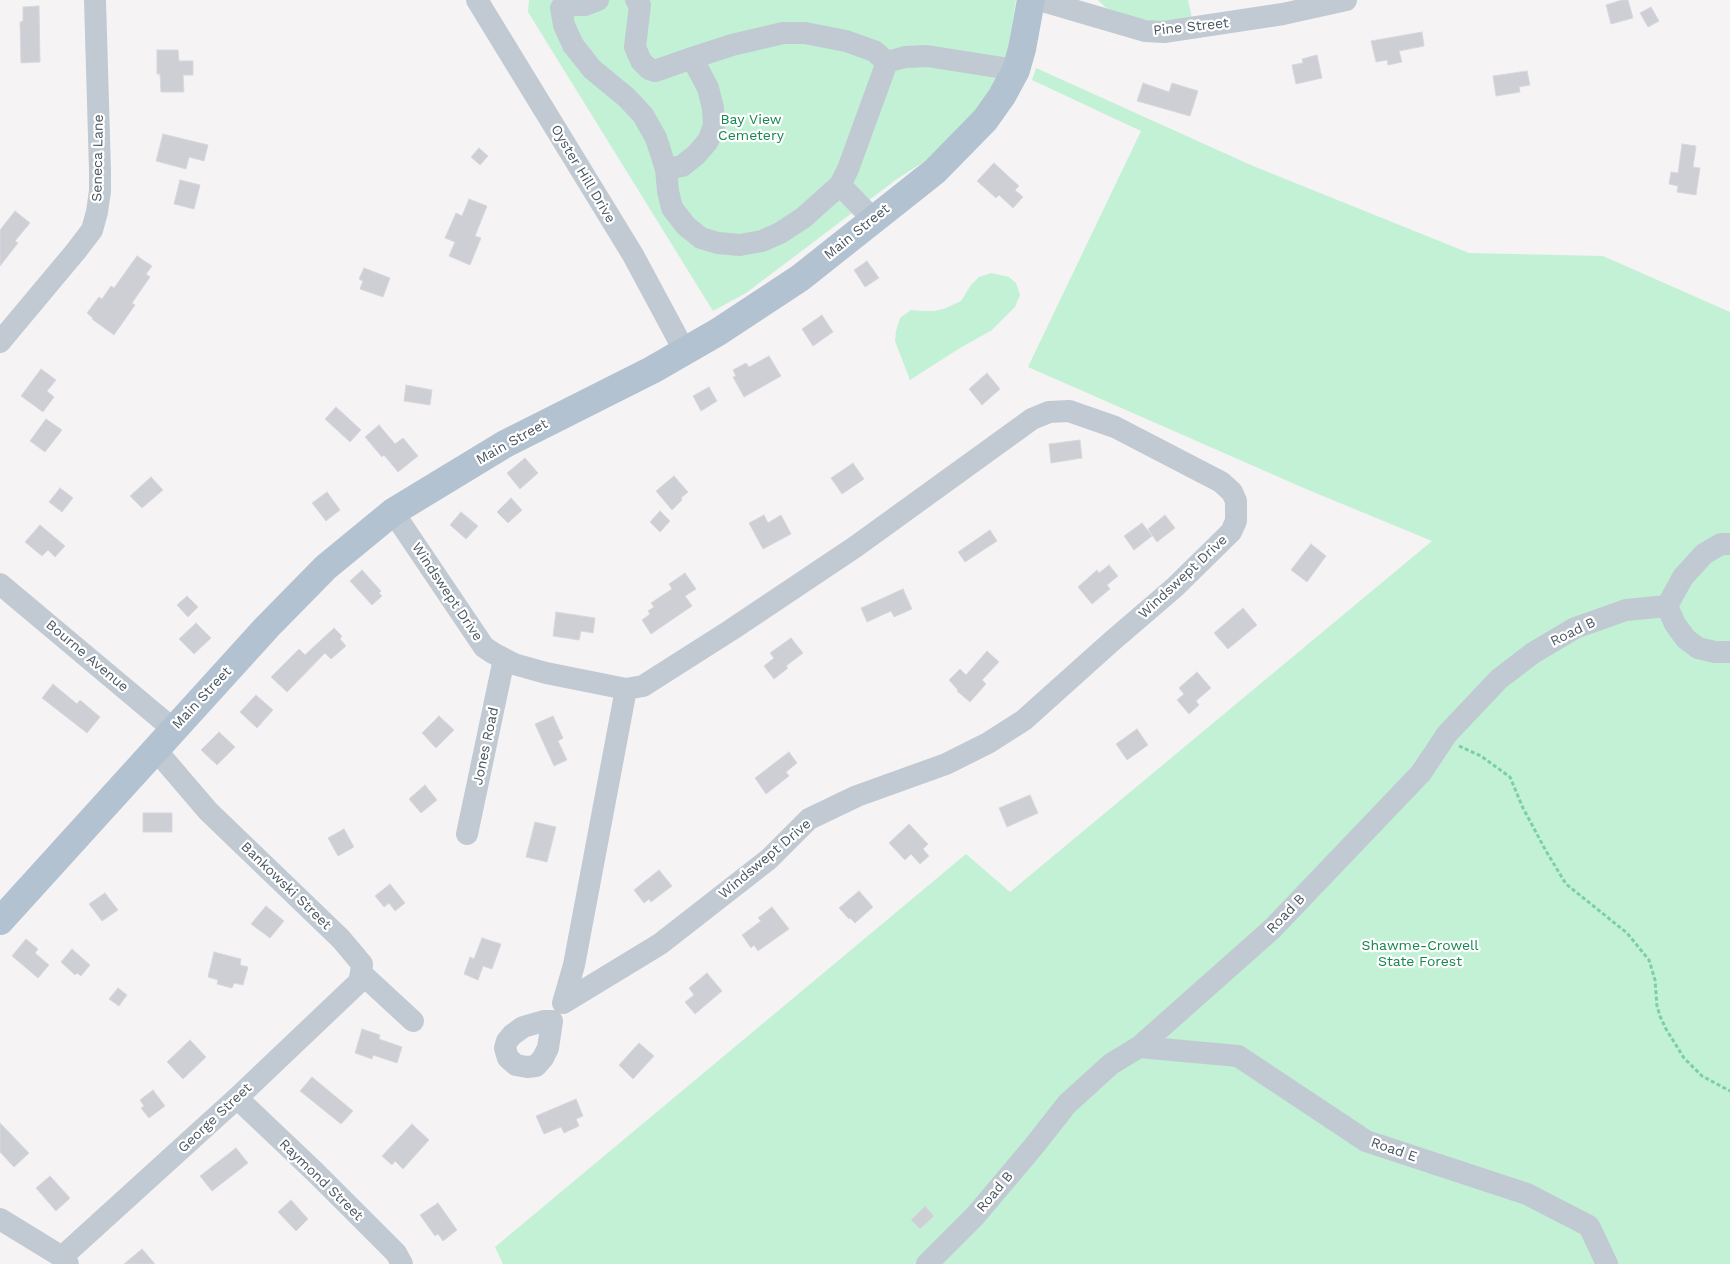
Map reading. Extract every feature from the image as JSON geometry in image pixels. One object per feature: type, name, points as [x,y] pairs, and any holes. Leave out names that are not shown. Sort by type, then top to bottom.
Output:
[{"type":"main road","name":"Main Street","points":[[0,921],[267,627],[326,567],[393,512],[505,444],[652,370],[718,332],[800,278],[935,171],[970,137],[1002,96],[1016,70],[1022,50],[1031,0]]},
{"type":"street","name":"Seneca Lane","points":[[0,342],[92,230],[100,191],[95,0]]},
{"type":"street","name":"Oyster Hill Drive","points":[[477,0],[633,255],[684,350]]},
{"type":"street","points":[[598,0],[585,5],[574,4],[561,8],[564,24],[573,45],[592,69],[626,97],[643,115],[656,138],[666,169],[672,208],[686,226],[700,238],[725,244],[747,244],[762,241],[780,233],[803,218],[840,185],[848,169],[887,62]]},
{"type":"street","points":[[636,0],[640,4],[635,47],[642,61],[649,69],[655,71],[732,45],[783,33],[805,33],[846,41],[874,50],[887,62]]},
{"type":"street","name":"Pine Street","points":[[1039,0],[1145,31],[1164,32],[1283,14],[1346,0]]},
{"type":"street","points":[[887,62],[905,57],[926,56],[1016,70]]},
{"type":"street","points":[[666,169],[682,166],[696,155],[708,141],[714,126],[714,108],[708,88],[692,58]]},
{"type":"street","points":[[840,185],[873,219]]},
{"type":"street","name":"Windswept Drive","points":[[393,512],[484,647],[514,664],[546,674],[626,689],[643,686],[731,630],[855,547],[1032,419],[1049,412],[1069,411],[1115,427],[1205,472],[1232,492],[1236,501],[1236,521],[1231,532],[1175,587],[1110,642],[1024,720],[988,743],[946,764],[857,796],[809,819],[769,859],[660,944],[558,1012],[574,965],[626,689]]},
{"type":"street","points":[[1730,544],[1721,544],[1704,554],[1683,577],[1667,606],[1675,624],[1686,639],[1698,648],[1715,652],[1730,652]]},
{"type":"street","name":"Bourne Avenue","points":[[0,584],[173,729]]},
{"type":"street","name":"Road B","points":[[927,1264],[975,1216],[1067,1104],[1111,1064],[1139,1047],[1272,929],[1421,773],[1444,739],[1499,679],[1533,653],[1575,628],[1626,610],[1667,606]]},
{"type":"street","name":"Jones Road","points":[[467,834],[504,659]]},
{"type":"street","name":"Bankowski Street","points":[[155,749],[208,811],[341,939],[362,964],[360,973],[413,1021]]},
{"type":"street","name":"George Street","points":[[65,1261],[359,982],[360,973]]},
{"type":"street","name":"Road E","points":[[1139,1047],[1238,1056],[1366,1141],[1527,1194],[1589,1226],[1607,1264]]},
{"type":"street","name":"Raymond Street","points":[[237,1098],[396,1253],[402,1264]]},
{"type":"street","points":[[0,1219],[65,1261]]},
{"type":"path","points":[[1444,739],[1481,756],[1510,777],[1523,808],[1566,884],[1627,933],[1649,960],[1655,980],[1657,1006],[1660,1016],[1666,1030],[1684,1058],[1702,1076],[1730,1091]]},
{"type":"green space","name":"Bay View Cemetery","points":[[529,0],[1016,0],[1008,50],[990,96],[928,159],[897,179],[746,293],[713,311],[528,12]]},
{"type":"green space","points":[[1098,0],[1188,0],[1192,18],[1156,22],[1116,13],[1105,7]]},
{"type":"green space","name":"Shawme-Crowell State Forest","points":[[1036,68],[1253,166],[1469,253],[1603,256],[1730,312],[1730,1264],[503,1264],[495,1247],[966,854],[1010,892],[1432,541],[1306,489],[1028,367],[1141,131],[1032,80]]},
{"type":"green space","points":[[991,273],[1009,277],[1016,283],[1020,295],[1015,307],[992,330],[910,380],[895,341],[900,318],[911,310],[935,311],[961,301],[971,285],[979,277]]},
{"type":"building","points":[[1628,0],[1633,18],[1611,24],[1606,5]]},
{"type":"building","points":[[39,6],[40,62],[21,63],[20,22],[23,21],[23,7]]},
{"type":"building","points":[[1651,7],[1659,21],[1648,27],[1640,13]]},
{"type":"building","points":[[1422,32],[1424,46],[1399,51],[1402,62],[1388,65],[1387,60],[1376,62],[1371,41]]},
{"type":"building","points":[[157,50],[178,50],[179,61],[193,61],[193,75],[183,75],[184,92],[161,92],[160,74],[157,74]]},
{"type":"building","points":[[1317,55],[1322,78],[1296,84],[1292,65],[1303,63],[1302,59]]},
{"type":"building","points":[[1527,71],[1530,85],[1519,87],[1520,92],[1496,96],[1493,76]]},
{"type":"building","points":[[1143,83],[1169,92],[1172,83],[1198,91],[1190,116],[1137,101]]},
{"type":"building","points":[[163,134],[208,145],[204,161],[189,157],[186,169],[156,161]]},
{"type":"building","points":[[1682,144],[1696,146],[1693,167],[1700,168],[1696,195],[1677,192],[1678,186],[1669,184],[1671,172],[1678,173]]},
{"type":"building","points":[[479,148],[488,156],[480,165],[471,157]]},
{"type":"building","points":[[994,163],[1019,186],[1015,190],[1023,197],[1013,208],[999,195],[996,198],[977,181]]},
{"type":"building","points":[[180,180],[200,185],[194,209],[174,204]]},
{"type":"building","points":[[469,199],[487,206],[475,236],[481,238],[470,265],[449,256],[455,242],[445,238],[456,213],[462,216]]},
{"type":"building","points":[[15,211],[30,223],[15,241],[18,243],[0,266],[0,230]]},
{"type":"building","points":[[137,256],[152,266],[146,274],[150,277],[132,303],[135,305],[114,335],[87,313],[99,297],[102,299],[111,286],[114,288]]},
{"type":"building","points":[[867,261],[879,278],[865,287],[854,270]]},
{"type":"building","points":[[364,268],[390,278],[383,297],[360,289],[363,281],[359,279]]},
{"type":"building","points":[[822,315],[833,332],[813,346],[802,329]]},
{"type":"building","points":[[769,356],[781,376],[744,397],[733,377],[736,376],[733,370],[746,363],[749,367]]},
{"type":"building","points":[[41,369],[56,380],[47,391],[54,397],[43,412],[21,396]]},
{"type":"building","points":[[987,373],[1000,389],[982,405],[969,389]]},
{"type":"building","points":[[406,385],[432,390],[430,405],[404,401]]},
{"type":"building","points":[[709,387],[717,401],[701,411],[693,396]]},
{"type":"building","points":[[336,407],[361,430],[350,442],[325,419]]},
{"type":"building","points":[[46,419],[62,430],[45,452],[30,441]]},
{"type":"building","points":[[379,425],[395,444],[403,438],[418,456],[398,472],[365,437]]},
{"type":"building","points":[[1080,440],[1082,458],[1051,463],[1049,444]]},
{"type":"building","points":[[525,458],[538,473],[520,489],[507,473]]},
{"type":"building","points":[[853,463],[864,479],[842,494],[831,478]]},
{"type":"building","points":[[674,476],[688,492],[672,510],[656,491]]},
{"type":"building","points":[[151,477],[163,490],[142,508],[130,496]]},
{"type":"building","points":[[60,488],[73,498],[62,512],[49,502]]},
{"type":"building","points":[[327,492],[340,510],[326,521],[312,503]]},
{"type":"building","points":[[511,498],[522,510],[508,523],[497,512]]},
{"type":"building","points":[[660,511],[670,521],[660,532],[650,522]]},
{"type":"building","points":[[461,512],[478,526],[466,539],[450,525]]},
{"type":"building","points":[[764,515],[768,523],[781,515],[791,534],[763,549],[749,523]]},
{"type":"building","points":[[1165,515],[1175,528],[1157,542],[1148,529]]},
{"type":"building","points":[[1142,523],[1152,536],[1134,550],[1124,536]]},
{"type":"building","points":[[40,525],[65,546],[55,557],[48,550],[42,556],[25,542]]},
{"type":"building","points":[[990,530],[997,541],[965,562],[958,552]]},
{"type":"building","points":[[1311,544],[1326,556],[1307,582],[1291,570]]},
{"type":"building","points":[[1109,565],[1118,576],[1107,585],[1110,589],[1092,604],[1078,587],[1097,570],[1099,573]]},
{"type":"building","points":[[362,570],[381,591],[379,593],[382,596],[372,605],[350,581]]},
{"type":"building","points":[[685,573],[696,589],[685,596],[692,606],[651,634],[642,620],[650,614],[648,611],[654,607],[651,603],[672,589],[669,584]]},
{"type":"building","points":[[903,589],[912,609],[894,617],[891,611],[867,622],[861,608]]},
{"type":"building","points":[[187,596],[198,607],[188,617],[177,605]]},
{"type":"building","points":[[1243,608],[1257,625],[1228,649],[1214,633]]},
{"type":"building","points":[[556,612],[595,618],[593,633],[581,631],[579,640],[553,636]]},
{"type":"building","points":[[196,623],[211,638],[194,654],[179,639]]},
{"type":"building","points":[[334,628],[342,636],[340,639],[346,646],[331,659],[325,653],[287,692],[271,677],[299,649],[305,655]]},
{"type":"building","points":[[791,638],[803,653],[786,666],[788,668],[774,679],[764,666],[774,658],[770,653]]},
{"type":"building","points":[[987,651],[999,662],[982,680],[986,684],[970,702],[957,691],[949,680],[960,669],[966,675]]},
{"type":"building","points":[[1197,672],[1211,688],[1196,701],[1199,705],[1189,714],[1177,700],[1184,694],[1179,688]]},
{"type":"building","points":[[53,684],[77,704],[80,700],[100,717],[87,733],[42,698]]},
{"type":"building","points":[[256,695],[273,710],[257,728],[240,712]]},
{"type":"building","points":[[439,716],[454,730],[436,748],[422,733]]},
{"type":"building","points":[[553,716],[563,738],[558,741],[567,760],[554,766],[535,724]]},
{"type":"building","points":[[1137,729],[1148,745],[1127,760],[1116,744]]},
{"type":"building","points":[[219,732],[235,747],[217,765],[201,750]]},
{"type":"building","points":[[789,752],[797,763],[786,772],[789,776],[766,794],[755,778]]},
{"type":"building","points":[[425,785],[437,800],[421,813],[409,799]]},
{"type":"building","points":[[1030,795],[1038,813],[1007,827],[999,808]]},
{"type":"building","points":[[143,813],[172,813],[172,832],[143,832]]},
{"type":"building","points":[[535,822],[556,827],[547,862],[526,857]]},
{"type":"building","points":[[909,824],[928,844],[923,849],[929,856],[920,864],[911,854],[905,860],[889,843]]},
{"type":"building","points":[[344,829],[354,847],[338,856],[328,838]]},
{"type":"building","points":[[659,870],[672,886],[651,902],[649,899],[644,903],[634,890]]},
{"type":"building","points":[[390,884],[405,903],[395,911],[389,903],[384,907],[375,896]]},
{"type":"building","points":[[859,891],[873,907],[855,923],[839,908]]},
{"type":"building","points":[[105,893],[118,910],[102,921],[89,904]]},
{"type":"building","points":[[266,906],[284,921],[270,938],[251,924]]},
{"type":"building","points":[[772,907],[789,929],[758,951],[754,945],[751,948],[742,935],[761,921],[758,918]]},
{"type":"building","points":[[482,938],[501,944],[492,969],[483,966],[478,980],[464,974],[470,957],[474,959]]},
{"type":"building","points":[[26,939],[38,949],[35,953],[49,965],[38,978],[12,956]]},
{"type":"building","points":[[72,949],[90,965],[81,976],[77,973],[75,975],[61,962]]},
{"type":"building","points":[[214,952],[241,959],[240,965],[248,967],[243,985],[234,983],[232,988],[217,984],[218,980],[208,977]]},
{"type":"building","points":[[707,973],[722,991],[695,1014],[685,1002],[694,995],[689,988]]},
{"type":"building","points":[[118,988],[127,995],[119,1006],[109,999]]},
{"type":"building","points":[[362,1029],[380,1035],[379,1039],[402,1047],[397,1063],[373,1055],[372,1059],[355,1053]]},
{"type":"building","points":[[190,1040],[206,1057],[183,1079],[167,1062]]},
{"type":"building","points":[[639,1043],[654,1056],[633,1079],[619,1065]]},
{"type":"building","points":[[312,1077],[353,1111],[341,1124],[300,1091]]},
{"type":"building","points":[[153,1090],[165,1106],[149,1118],[141,1108],[144,1106],[140,1100]]},
{"type":"building","points":[[576,1099],[583,1116],[576,1119],[579,1126],[564,1133],[561,1127],[544,1134],[536,1116]]},
{"type":"building","points":[[0,1123],[29,1153],[14,1167],[0,1152]]},
{"type":"building","points":[[412,1124],[429,1140],[403,1169],[395,1161],[392,1165],[382,1156]]},
{"type":"building","points":[[236,1148],[248,1163],[212,1191],[200,1176]]},
{"type":"building","points":[[50,1176],[70,1198],[56,1211],[36,1188]]},
{"type":"building","points":[[291,1200],[308,1219],[296,1231],[278,1212]]},
{"type":"building","points":[[438,1203],[457,1230],[443,1241],[438,1234],[435,1236],[420,1215]]},
{"type":"building","points":[[925,1206],[934,1216],[920,1229],[911,1220]]},
{"type":"building","points":[[142,1249],[155,1264],[124,1264]]}]
